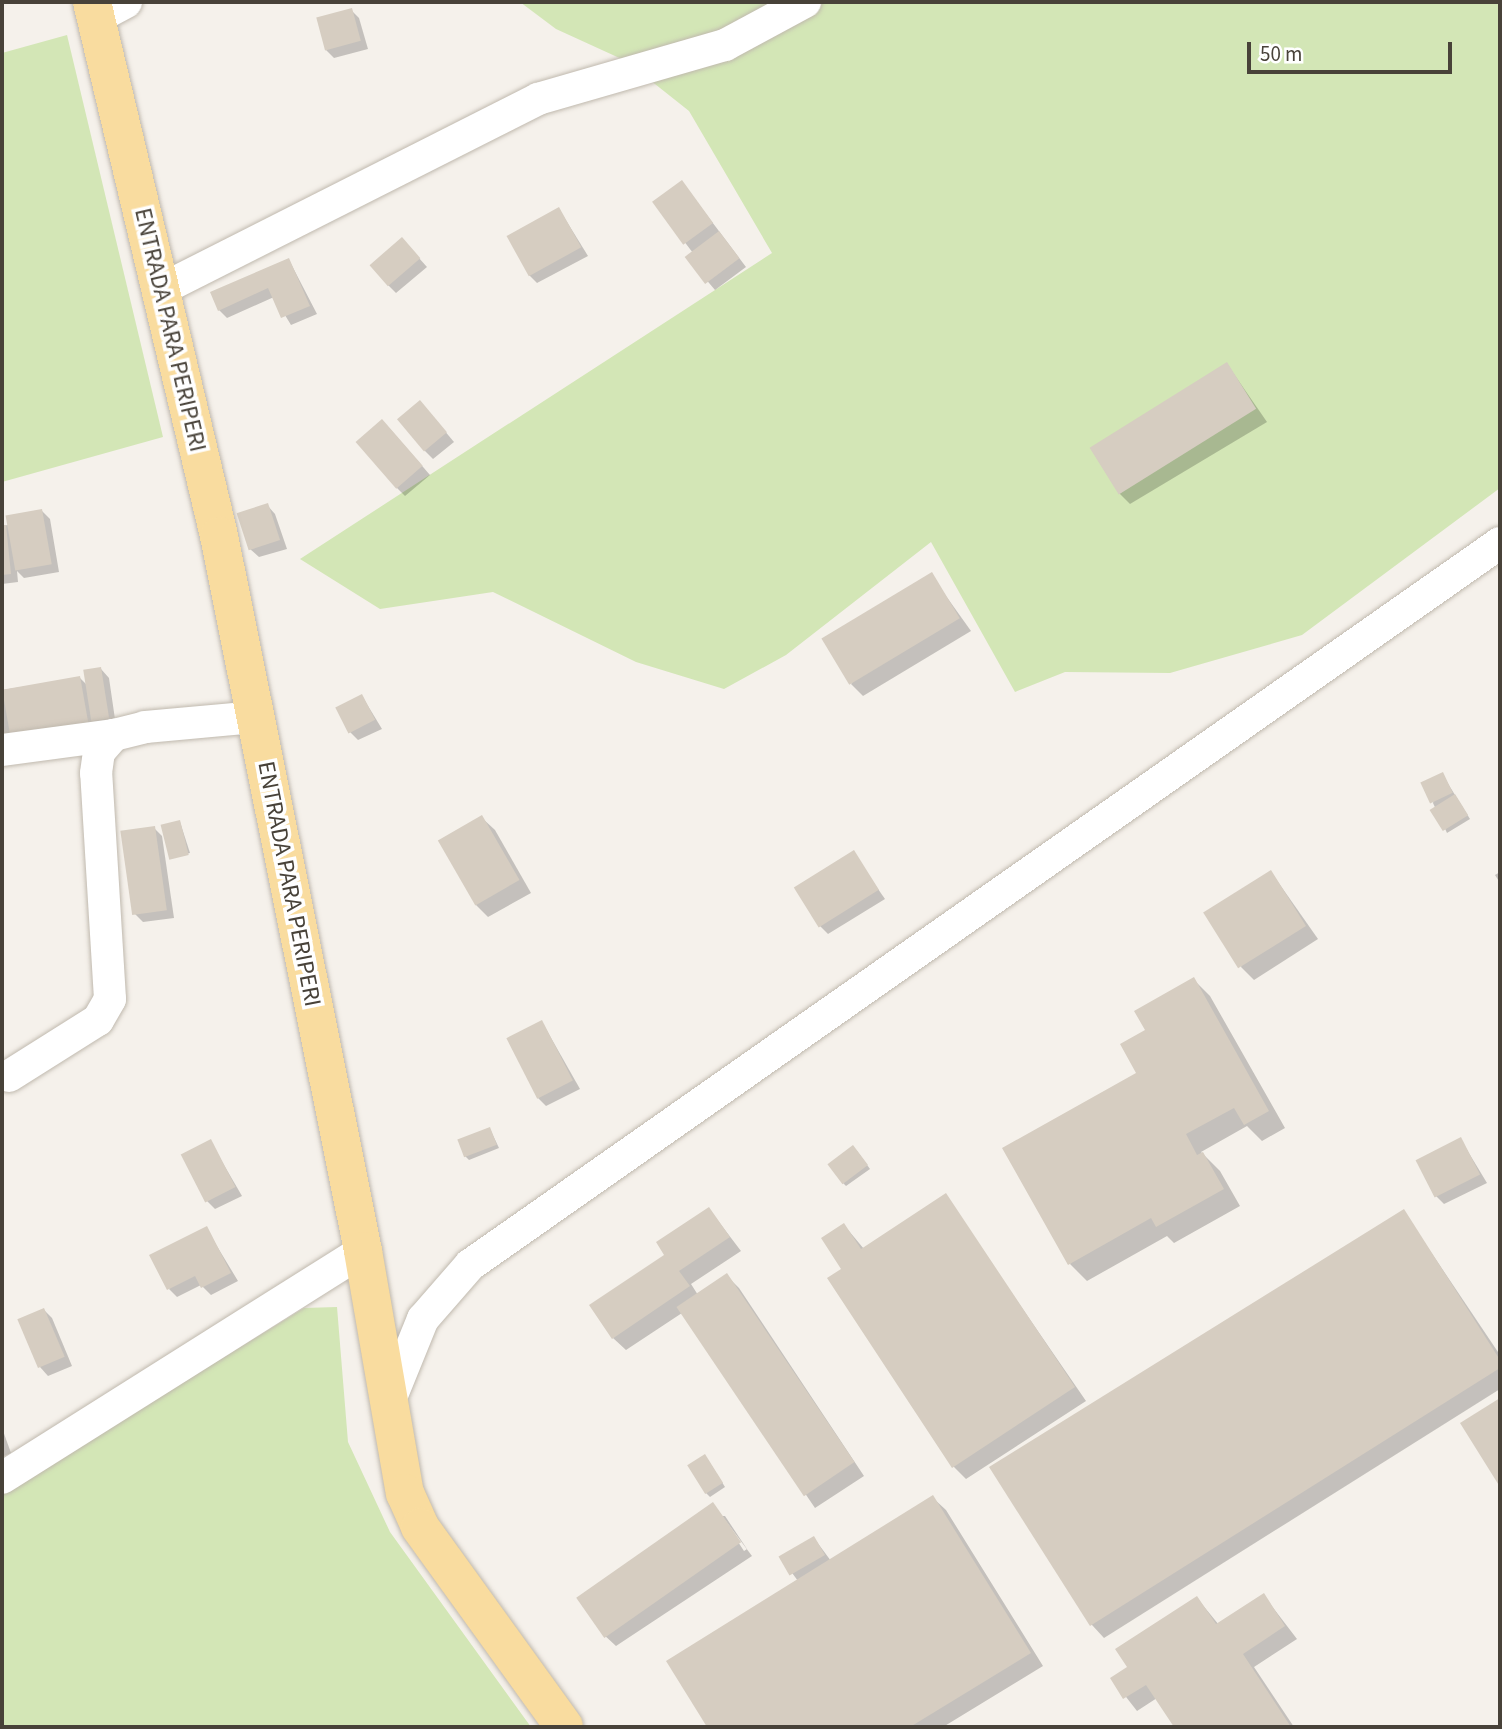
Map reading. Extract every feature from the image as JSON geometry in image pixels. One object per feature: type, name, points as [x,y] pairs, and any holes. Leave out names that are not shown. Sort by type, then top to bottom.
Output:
[{"type":"main road","name":"ENTRADA PARA PERIPERI","points":[[105,7],[160,290],[219,536],[363,1251],[405,1493],[420,1527],[564,1727]]},
{"type":"street","points":[[160,290],[538,99],[725,45],[805,2]]},
{"type":"street","points":[[388,1405],[423,1319],[470,1265],[1500,543]]},
{"type":"street","points":[[2,750],[114,735],[145,727],[255,717]]},
{"type":"street","points":[[9,1076],[98,1020],[110,999],[96,773],[99,752],[114,735]]},
{"type":"street","points":[[2,1478],[363,1251]]},
{"type":"green space","points":[[520,2],[1500,2],[1500,488],[1302,635],[1170,673],[1065,672],[1015,692],[931,542],[786,655],[724,689],[636,662],[493,592],[380,609],[300,559],[772,253],[689,111],[626,61],[556,29]]},
{"type":"green space","points":[[67,35],[163,437],[2,482],[2,53]]},
{"type":"green space","points":[[337,1307],[348,1442],[390,1532],[531,1727],[2,1727],[2,1494],[304,1308]]},
{"type":"building","points":[[352,8],[361,41],[325,50],[316,18]]},
{"type":"building","points":[[682,180],[713,223],[683,245],[652,202]]},
{"type":"building","points":[[559,207],[581,247],[529,276],[507,236]]},
{"type":"building","points":[[719,231],[739,258],[705,284],[685,257]]},
{"type":"building","points":[[402,237],[420,258],[388,286],[370,265]]},
{"type":"building","points":[[289,258],[310,306],[281,318],[268,288],[218,311],[210,292]]},
{"type":"building","points":[[1227,362],[1256,409],[1119,494],[1090,448]]},
{"type":"building","points":[[420,400],[447,432],[424,451],[397,419]]},
{"type":"building","points":[[382,419],[423,466],[396,489],[356,442]]},
{"type":"building","points":[[268,503],[280,540],[249,550],[237,513]]},
{"type":"building","points":[[42,509],[52,564],[15,571],[6,515]]},
{"type":"building","points":[[2,525],[6,525],[11,574],[2,575]]},
{"type":"building","points":[[932,572],[960,618],[849,685],[821,638]]},
{"type":"building","points":[[101,667],[109,718],[91,721],[83,670]]},
{"type":"building","points":[[80,676],[89,728],[11,742],[2,690]]},
{"type":"building","points":[[362,694],[375,720],[348,733],[335,708]]},
{"type":"building","points":[[1443,772],[1453,793],[1430,803],[1420,783]]},
{"type":"building","points":[[1455,794],[1468,815],[1443,831],[1430,810]]},
{"type":"building","points":[[482,815],[520,880],[475,905],[438,840]]},
{"type":"building","points":[[180,820],[189,855],[169,860],[161,825]]},
{"type":"building","points":[[155,826],[167,910],[132,915],[120,831]]},
{"type":"building","points":[[854,850],[879,890],[819,927],[794,888]]},
{"type":"building","points":[[1271,870],[1306,926],[1238,968],[1203,912]]},
{"type":"building","points":[[1194,977],[1269,1111],[1244,1125],[1234,1108],[1186,1134],[1197,1155],[1203,1152],[1224,1189],[1156,1227],[1151,1218],[1068,1265],[1002,1148],[1136,1073],[1120,1044],[1145,1030],[1134,1011]]},
{"type":"building","points":[[542,1020],[573,1081],[537,1099],[506,1038]]},
{"type":"building","points":[[490,1127],[497,1145],[464,1157],[457,1140]]},
{"type":"building","points":[[1461,1137],[1480,1174],[1435,1198],[1416,1160]]},
{"type":"building","points":[[211,1139],[236,1187],[205,1203],[181,1154]]},
{"type":"building","points":[[853,1145],[868,1165],[842,1184],[827,1164]]},
{"type":"building","points":[[946,1193],[1075,1387],[952,1468],[827,1278],[841,1269],[821,1238],[844,1223],[861,1249]]},
{"type":"building","points":[[709,1207],[730,1237],[679,1271],[690,1286],[612,1339],[589,1305],[664,1255],[656,1242]]},
{"type":"building","points":[[1404,1209],[1500,1360],[1500,1368],[1090,1626],[989,1467]]},
{"type":"building","points":[[207,1226],[231,1273],[201,1288],[195,1276],[167,1290],[149,1255]]},
{"type":"building","points":[[727,1273],[854,1462],[804,1496],[676,1307]]},
{"type":"building","points":[[44,1308],[65,1357],[38,1368],[17,1319]]},
{"type":"building","points":[[1500,1398],[1500,1487],[1460,1423]]},
{"type":"building","points":[[705,1454],[723,1483],[705,1494],[687,1465]]},
{"type":"building","points":[[933,1495],[1031,1653],[910,1727],[707,1727],[666,1661]]},
{"type":"building","points":[[713,1502],[741,1542],[604,1638],[576,1598]]},
{"type":"building","points":[[814,1536],[825,1555],[789,1576],[778,1556]]},
{"type":"building","points":[[1264,1593],[1285,1626],[1243,1654],[1291,1727],[1174,1727],[1146,1685],[1123,1699],[1110,1678],[1127,1667],[1115,1649],[1197,1596],[1216,1624]]}]
